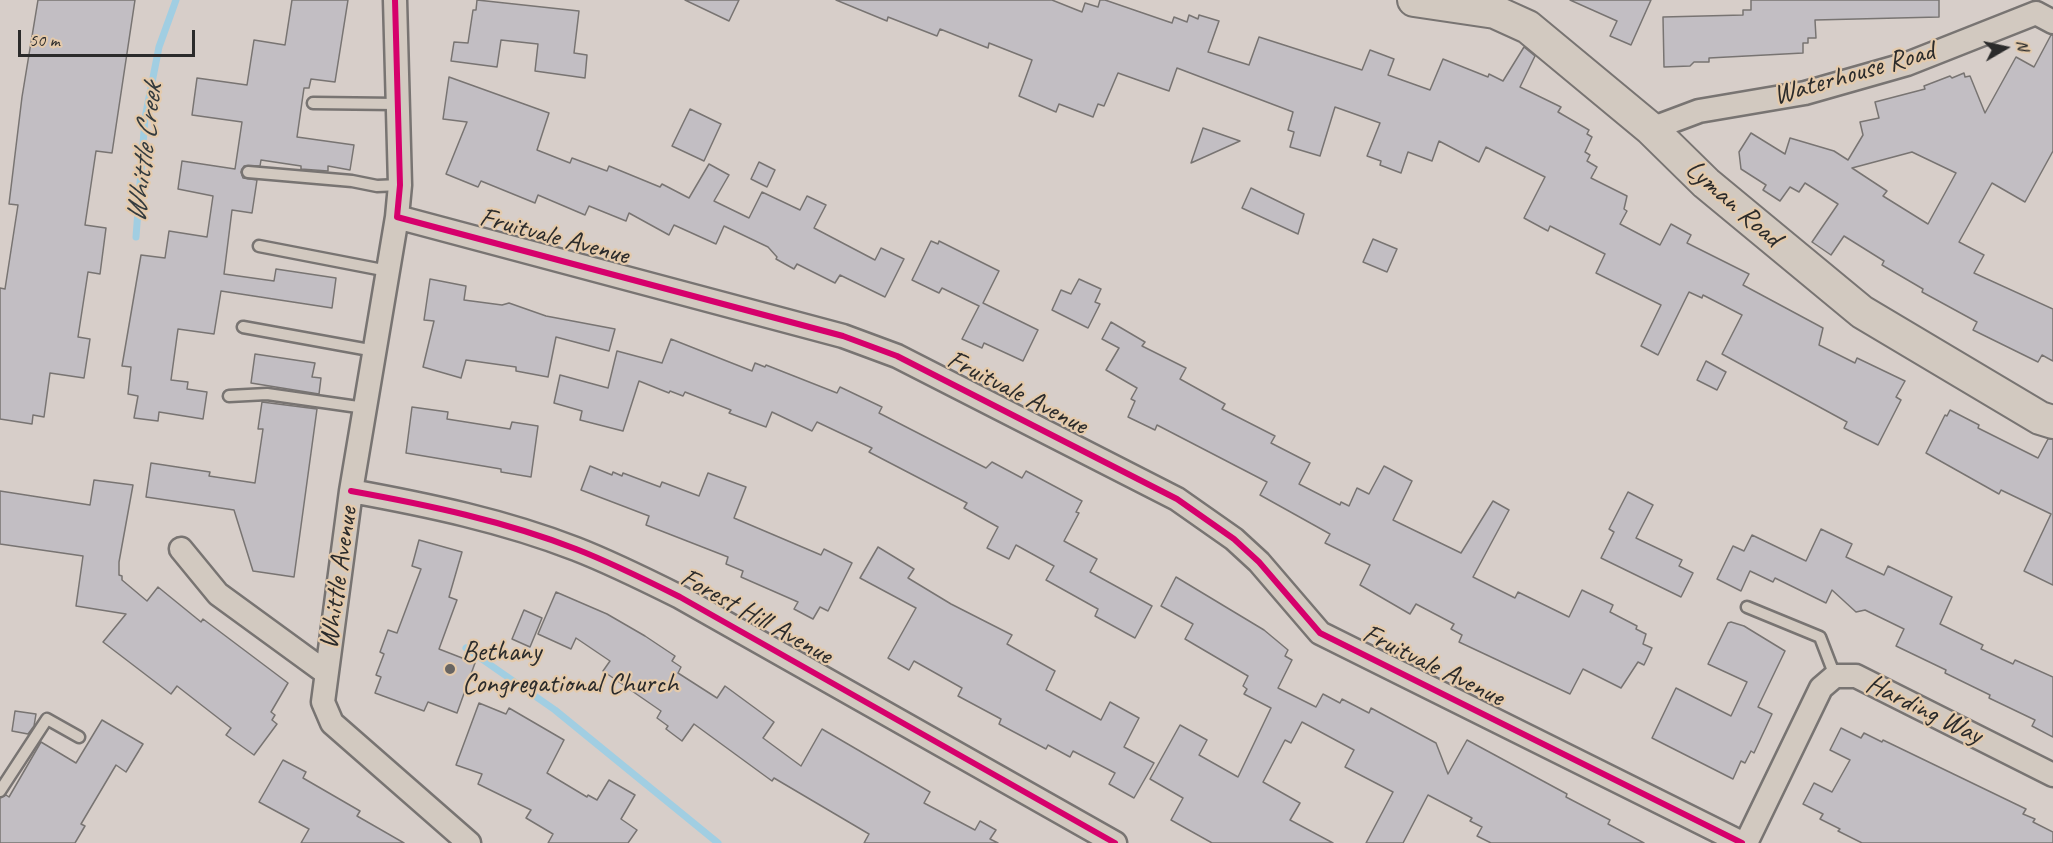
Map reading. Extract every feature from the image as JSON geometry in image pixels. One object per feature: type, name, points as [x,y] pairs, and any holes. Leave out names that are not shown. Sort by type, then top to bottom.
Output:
[{"type":"street","points":[[395,0],[396,104],[400,185],[397,217]]},
{"type":"street","name":"Lyman Road","points":[[1414,0],[1495,12],[1528,27],[1651,129],[1706,183],[1862,312],[2040,418],[2053,422]]},
{"type":"street","name":"Waterhouse Road","points":[[1651,129],[1699,111],[1805,93],[1907,64],[2046,12]]},
{"type":"street","name":"Whittle Avenue","points":[[397,217],[351,491],[325,672],[323,702],[325,712],[332,723],[470,843]]},
{"type":"street","name":"Fruitvale Avenue","points":[[397,217],[843,336],[897,356],[1150,484],[1206,518],[1259,562],[1283,587],[1312,627],[1320,633],[1744,843]]},
{"type":"street","name":"Forest Hill Avenue","points":[[351,491],[413,502],[519,529],[626,570],[680,597],[1115,843]]},
{"type":"street","points":[[182,549],[218,594],[325,672]]},
{"type":"street","name":"Harding Way","points":[[1744,843],[1821,688],[1835,676],[1856,676],[2053,775]]},
{"type":"lane","points":[[313,103],[396,104]]},
{"type":"lane","points":[[248,172],[352,181],[377,186],[400,185]]},
{"type":"lane","points":[[259,246],[388,271]]},
{"type":"lane","points":[[243,327],[375,351]]},
{"type":"lane","points":[[229,396],[267,394],[365,408]]},
{"type":"lane","points":[[1747,607],[1820,637],[1835,676]]},
{"type":"lane","points":[[0,790],[47,719],[79,737]]},
{"type":"building","points":[[38,0],[135,0],[112,153],[96,151],[85,225],[106,228],[100,274],[88,272],[78,337],[90,339],[84,378],[50,373],[44,417],[33,415],[32,424],[0,419],[0,288],[5,289],[18,205],[9,204],[22,97]]},
{"type":"building","points":[[292,0],[348,0],[335,82],[311,79],[309,88],[304,88],[297,137],[354,145],[350,170],[328,166],[328,171],[301,169],[301,166],[261,160],[260,166],[244,166],[241,172],[243,178],[257,180],[252,213],[232,210],[224,274],[274,281],[276,269],[336,278],[332,308],[221,291],[214,334],[178,329],[171,380],[188,382],[187,389],[207,392],[203,419],[159,412],[158,421],[134,418],[138,396],[128,394],[131,367],[122,366],[141,255],[165,258],[169,231],[207,237],[213,196],[178,189],[182,161],[235,169],[242,122],[192,115],[197,78],[247,85],[254,40],[285,45]]},
{"type":"building","points":[[477,0],[579,11],[574,53],[587,55],[585,78],[535,71],[538,44],[501,40],[497,67],[451,61],[454,42],[468,43],[473,10],[476,10]]},
{"type":"building","points":[[685,0],[739,0],[729,21]]},
{"type":"building","points":[[836,0],[1052,0],[1082,12],[1085,3],[1098,7],[1100,0],[1105,0],[1172,23],[1174,17],[1187,22],[1189,15],[1198,19],[1199,15],[1219,21],[1208,52],[1249,65],[1259,37],[1362,70],[1370,50],[1394,59],[1388,75],[1430,90],[1443,59],[1503,81],[1524,47],[1535,56],[1520,87],[1561,107],[1558,112],[1589,130],[1587,134],[1592,137],[1585,152],[1590,155],[1587,161],[1597,167],[1591,178],[1627,196],[1624,209],[1627,211],[1620,224],[1660,245],[1671,224],[1691,235],[1687,243],[1749,274],[1743,285],[1823,328],[1819,345],[1855,363],[1857,358],[1905,381],[1896,397],[1901,400],[1878,445],[1844,428],[1847,422],[1722,354],[1742,315],[1703,295],[1702,298],[1689,292],[1658,355],[1641,346],[1661,305],[1596,273],[1605,254],[1550,226],[1548,231],[1524,218],[1545,177],[1486,147],[1479,162],[1439,141],[1432,161],[1408,152],[1401,173],[1380,165],[1381,161],[1367,156],[1380,123],[1335,107],[1320,156],[1290,147],[1294,132],[1288,130],[1293,112],[1177,68],[1169,91],[1118,73],[1104,106],[1098,104],[1093,117],[1059,104],[1056,112],[1019,96],[1032,60],[989,43],[988,48],[940,29],[937,36],[888,17],[887,21]]},
{"type":"building","points":[[1570,0],[1651,0],[1631,45],[1610,36],[1617,21]]},
{"type":"building","points":[[1751,0],[1939,0],[1939,17],[1815,20],[1816,38],[1808,38],[1808,43],[1803,43],[1803,53],[1709,58],[1709,62],[1694,62],[1690,66],[1664,67],[1663,17],[1743,15],[1743,10],[1751,10]]},
{"type":"building","points":[[2053,35],[2053,151],[2025,202],[1992,183],[1959,242],[1984,255],[1974,273],[2053,309],[2053,361],[2042,355],[2038,362],[1973,330],[1977,322],[1922,292],[1923,289],[1882,265],[1884,261],[1844,236],[1831,255],[1812,242],[1838,204],[1805,183],[1799,192],[1790,187],[1780,201],[1763,190],[1766,185],[1741,169],[1739,152],[1751,133],[1785,154],[1790,138],[1834,151],[1848,160],[1863,135],[1860,122],[1879,118],[1875,102],[1925,89],[1924,86],[1964,73],[1965,77],[1970,76],[1985,113],[2016,57],[2034,67]],"holes":[[[1912,152],[1956,173],[1928,224],[1883,196],[1887,191],[1852,168]]]},
{"type":"building","points":[[449,77],[549,113],[537,150],[570,163],[572,158],[607,171],[609,166],[660,187],[662,184],[689,198],[709,164],[729,175],[714,201],[749,218],[762,192],[800,210],[807,196],[826,205],[814,228],[875,260],[881,248],[904,259],[885,297],[840,275],[835,283],[797,264],[794,269],[776,259],[777,257],[768,247],[724,226],[716,244],[674,225],[669,235],[629,213],[626,221],[589,206],[585,215],[538,195],[535,203],[481,181],[478,187],[446,174],[467,122],[443,119]]},
{"type":"building","points":[[690,109],[721,124],[704,161],[672,146]]},
{"type":"building","points":[[1203,128],[1240,141],[1191,163]]},
{"type":"building","points":[[759,162],[775,170],[767,187],[751,179]]},
{"type":"building","points":[[1251,188],[1304,214],[1298,234],[1242,208]]},
{"type":"building","points":[[1373,239],[1397,249],[1387,272],[1363,262]]},
{"type":"building","points":[[931,241],[938,244],[939,241],[999,271],[983,303],[1038,330],[1023,361],[984,343],[982,348],[962,339],[979,306],[942,288],[939,293],[912,280]]},
{"type":"building","points":[[430,279],[466,286],[464,300],[502,305],[509,303],[546,316],[615,329],[609,351],[556,337],[548,377],[516,371],[516,367],[466,360],[461,378],[423,367],[434,321],[424,320]]},
{"type":"building","points":[[1079,279],[1101,289],[1095,302],[1100,304],[1088,328],[1052,310],[1061,290],[1071,294]]},
{"type":"building","points":[[1111,322],[1145,342],[1142,346],[1186,368],[1180,379],[1225,404],[1222,409],[1275,436],[1271,443],[1310,463],[1299,484],[1340,505],[1341,502],[1349,506],[1357,488],[1369,494],[1384,466],[1412,481],[1393,520],[1461,553],[1493,501],[1509,510],[1473,577],[1515,598],[1518,592],[1569,617],[1582,590],[1613,605],[1610,612],[1637,626],[1636,629],[1646,634],[1643,644],[1652,648],[1644,665],[1638,662],[1621,688],[1583,669],[1570,694],[1459,642],[1462,635],[1451,629],[1454,624],[1416,604],[1410,614],[1360,585],[1370,565],[1325,543],[1330,534],[1260,495],[1267,482],[1157,425],[1155,430],[1128,417],[1135,401],[1131,399],[1137,388],[1106,370],[1119,348],[1102,339]]},
{"type":"building","points":[[671,339],[752,371],[755,363],[765,367],[766,365],[837,393],[840,387],[882,407],[879,413],[986,468],[992,462],[1022,478],[1026,471],[1082,501],[1076,512],[1079,513],[1064,541],[1097,559],[1090,572],[1152,606],[1135,638],[1095,616],[1098,609],[1046,580],[1054,566],[1016,545],[1009,559],[987,548],[998,527],[964,508],[967,503],[869,452],[872,448],[817,422],[812,431],[772,412],[766,427],[729,413],[731,410],[685,392],[683,396],[670,391],[669,393],[639,381],[623,431],[580,420],[582,411],[554,403],[560,375],[608,388],[617,351],[662,363]]},
{"type":"building","points":[[255,354],[315,363],[312,377],[321,378],[319,394],[251,383]]},
{"type":"building","points":[[1706,361],[1726,372],[1717,390],[1697,380]]},
{"type":"building","points":[[262,402],[317,409],[294,577],[253,571],[234,510],[146,497],[151,463],[210,472],[209,476],[255,483],[263,429],[258,429]]},
{"type":"building","points":[[412,407],[448,412],[447,419],[510,429],[512,422],[538,426],[531,477],[501,472],[501,469],[406,453]]},
{"type":"building","points":[[1950,410],[1979,425],[1978,428],[2038,458],[2048,439],[2053,439],[2053,585],[2024,571],[2051,514],[2001,490],[1999,494],[1926,453],[1945,415],[1947,416]]},
{"type":"building","points":[[590,466],[612,475],[613,472],[622,476],[623,473],[660,487],[662,482],[699,496],[708,473],[746,487],[734,518],[821,555],[824,549],[852,563],[828,611],[820,607],[813,619],[794,609],[798,602],[741,577],[743,571],[726,564],[728,557],[646,525],[649,516],[581,490]]},
{"type":"building","points":[[94,480],[133,485],[119,562],[119,575],[122,576],[122,580],[147,601],[158,587],[201,622],[203,619],[288,683],[271,712],[275,715],[272,720],[277,724],[254,755],[226,735],[231,728],[177,686],[171,694],[103,642],[126,614],[76,606],[83,556],[0,544],[0,491],[90,505]]},
{"type":"building","points":[[1628,492],[1653,505],[1636,538],[1682,560],[1679,566],[1693,573],[1681,597],[1601,558],[1614,532],[1609,529]]},
{"type":"building","points":[[1821,529],[1852,544],[1846,557],[1884,575],[1888,566],[1952,597],[1940,624],[1983,645],[1981,649],[2013,664],[2015,660],[2053,677],[2053,737],[2032,726],[2035,720],[1989,698],[1990,695],[1945,673],[1946,670],[1896,646],[1904,629],[1865,610],[1856,612],[1832,590],[1826,603],[1775,578],[1773,582],[1750,571],[1741,591],[1717,579],[1733,546],[1744,551],[1752,535],[1806,561]]},
{"type":"building","points":[[419,540],[462,552],[449,597],[457,600],[439,649],[475,663],[457,713],[428,702],[424,711],[375,693],[381,677],[376,675],[384,654],[380,652],[388,630],[397,633],[421,569],[412,566]]},
{"type":"building","points":[[878,547],[914,569],[908,578],[951,604],[1012,635],[1007,644],[1055,671],[1046,690],[1101,720],[1110,702],[1139,718],[1124,747],[1154,763],[1134,798],[1109,784],[1115,773],[1073,751],[1070,757],[1048,745],[1046,749],[999,724],[1001,719],[958,696],[962,688],[914,661],[909,670],[888,658],[916,608],[860,578]]},
{"type":"building","points":[[1176,577],[1264,630],[1288,650],[1285,656],[1292,660],[1278,688],[1316,707],[1323,694],[1340,703],[1342,699],[1369,713],[1371,708],[1436,743],[1448,774],[1467,740],[1567,794],[1566,797],[1610,820],[1608,824],[1644,843],[1491,843],[1477,836],[1482,827],[1470,821],[1472,818],[1428,795],[1403,843],[1366,843],[1393,792],[1345,767],[1354,750],[1302,722],[1291,743],[1285,740],[1263,782],[1300,803],[1290,820],[1333,843],[1212,843],[1171,820],[1183,798],[1150,779],[1180,725],[1207,740],[1199,755],[1238,777],[1271,708],[1244,694],[1247,689],[1243,686],[1248,676],[1185,639],[1193,624],[1161,606]]},
{"type":"building","points":[[556,592],[607,614],[645,636],[675,656],[672,661],[681,667],[678,673],[717,698],[725,686],[774,722],[763,738],[801,766],[822,729],[930,792],[924,803],[975,830],[980,821],[996,830],[990,839],[998,843],[864,843],[869,834],[774,778],[772,781],[694,724],[682,741],[666,729],[668,726],[657,718],[661,711],[603,671],[610,661],[576,638],[571,649],[538,634]]},
{"type":"building","points":[[524,610],[542,618],[530,647],[512,639]]},
{"type":"building","points":[[1728,623],[1744,626],[1785,651],[1758,707],[1772,714],[1754,753],[1751,751],[1745,763],[1741,761],[1733,779],[1652,738],[1676,688],[1731,716],[1747,682],[1708,664]]},
{"type":"building","points":[[479,703],[506,714],[509,708],[564,740],[547,773],[587,797],[588,795],[597,800],[609,780],[635,795],[621,819],[637,830],[628,843],[548,843],[553,834],[526,818],[531,810],[478,784],[482,774],[456,765]]},
{"type":"building","points":[[15,711],[36,714],[34,726],[28,734],[12,731]]},
{"type":"building","points":[[102,720],[143,744],[126,772],[116,765],[81,824],[85,826],[75,843],[0,843],[0,798],[6,795],[9,797],[41,742],[76,763]]},
{"type":"building","points":[[1841,728],[1861,738],[1864,733],[1882,742],[1883,740],[2026,809],[2023,814],[2035,819],[2033,822],[2053,832],[2053,843],[1862,843],[1838,831],[1840,829],[1820,819],[1823,814],[1803,804],[1814,783],[1832,792],[1850,760],[1830,750]]},
{"type":"building","points":[[283,760],[306,772],[303,778],[360,811],[357,816],[404,843],[301,843],[309,829],[259,802]]},
{"type":"waterway","name":"Whittle Creek","points":[[136,237],[145,118],[159,47],[176,0]]},
{"type":"waterway","name":"Whittle Creek","points":[[466,648],[555,710],[718,843]]},
{"type":"cycle path","points":[[395,0],[400,185],[397,217],[843,336],[897,356],[1177,499],[1234,539],[1259,562],[1320,633],[1742,843]]},
{"type":"cycle path","points":[[351,491],[493,522],[549,539],[616,566],[680,597],[1115,843]]},
{"type":"place","name":"Bethany Congregational Church","points":[[450,669]]}]
